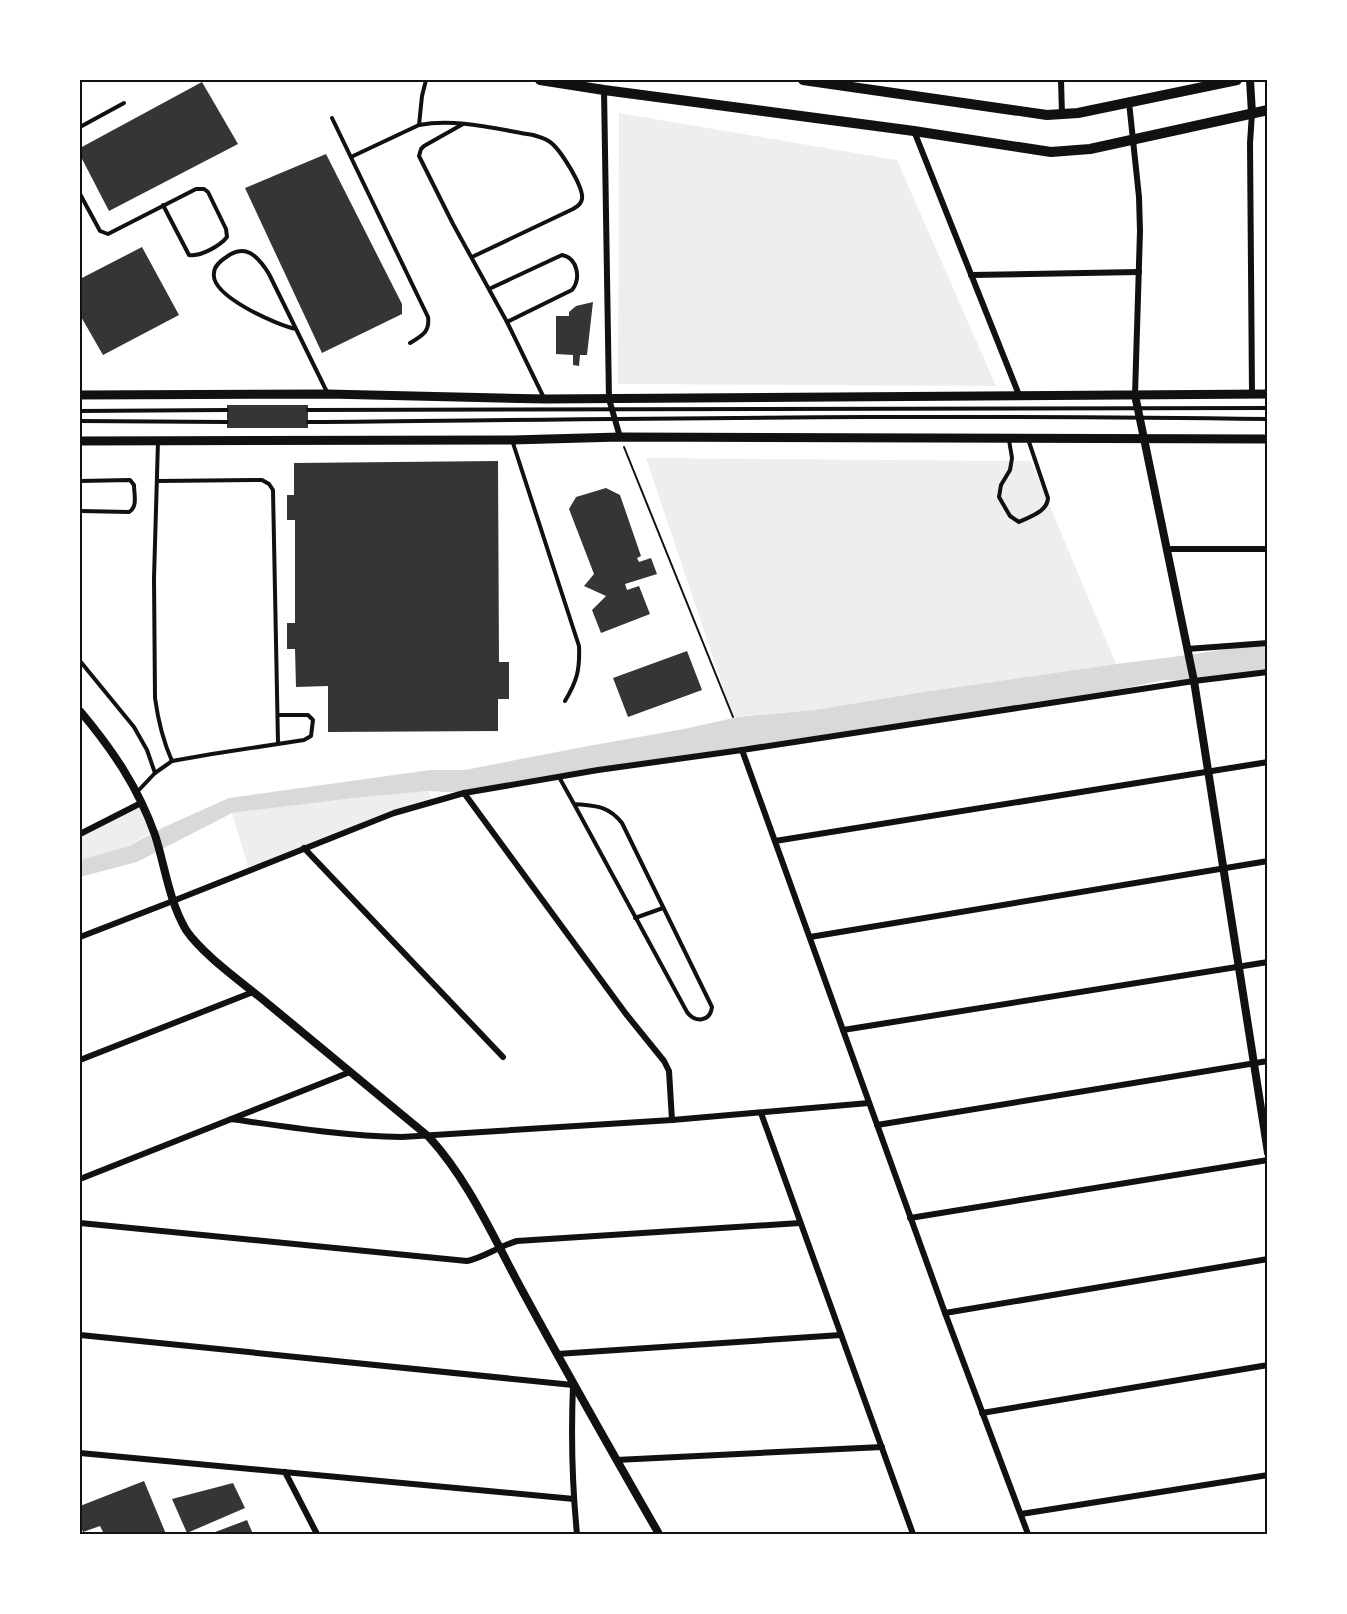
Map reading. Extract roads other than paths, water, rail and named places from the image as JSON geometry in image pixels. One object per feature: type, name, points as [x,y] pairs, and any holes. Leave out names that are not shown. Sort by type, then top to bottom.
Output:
[{"type":"main road","points":[[540,80],[607,85],[1051,152],[1090,149],[1268,110]]},
{"type":"main road","points":[[803,80],[1029,113],[1062,115],[1237,80]]},
{"type":"main road","points":[[80,395],[328,393],[609,399],[1268,394]]},
{"type":"main road","points":[[80,441],[512,440],[620,437],[1268,439]]},
{"type":"street","points":[[1061,80],[1062,115]]},
{"type":"street","points":[[1250,80],[1252,394]]},
{"type":"street","points":[[607,85],[609,399],[620,437]]},
{"type":"street","points":[[1129,102],[1139,197],[1135,395],[1193,677],[1268,1153]]},
{"type":"street","points":[[914,130],[1019,395]]},
{"type":"street","points":[[971,275],[1139,272]]},
{"type":"street","points":[[1167,549],[1268,549]]},
{"type":"street","points":[[1188,652],[1268,643]]},
{"type":"street","points":[[80,937],[394,813],[464,793],[1193,677],[1268,672]]},
{"type":"street","points":[[80,711],[111,749],[136,793],[153,831],[173,901],[180,918],[196,942],[429,1137],[457,1170],[573,1384],[659,1534]]},
{"type":"street","points":[[742,750],[876,1125],[1028,1534]]},
{"type":"street","points":[[775,841],[1268,762]]},
{"type":"street","points":[[464,793],[626,1014],[664,1060],[669,1071],[672,1120]]},
{"type":"street","points":[[80,834],[141,803]]},
{"type":"street","points":[[304,848],[502,1058]]},
{"type":"street","points":[[810,937],[1268,861]]},
{"type":"street","points":[[843,1030],[1268,962]]},
{"type":"street","points":[[80,1060],[253,992]]},
{"type":"street","points":[[876,1125],[1268,1061]]},
{"type":"street","points":[[80,1179],[350,1072]]},
{"type":"street","points":[[231,1119],[326,1133],[429,1137],[869,1103]]},
{"type":"street","points":[[761,1113],[913,1534]]},
{"type":"street","points":[[910,1218],[1268,1160]]},
{"type":"street","points":[[80,1223],[467,1261],[478,1259],[498,1248],[518,1241],[800,1222]]},
{"type":"street","points":[[945,1313],[1268,1259]]},
{"type":"street","points":[[80,1335],[573,1384]]},
{"type":"street","points":[[557,1354],[841,1335]]},
{"type":"street","points":[[982,1413],[1268,1365]]},
{"type":"street","points":[[573,1384],[571,1431],[577,1534]]},
{"type":"street","points":[[616,1460],[882,1447]]},
{"type":"street","points":[[80,1453],[574,1499]]},
{"type":"street","points":[[285,1472],[317,1534]]},
{"type":"street","points":[[1021,1514],[1268,1475]]},
{"type":"lane","points":[[419,125],[426,80]]},
{"type":"lane","points":[[80,127],[124,104]]},
{"type":"lane","points":[[332,118],[428,316],[427,331],[410,343]]},
{"type":"lane","points":[[351,157],[419,125],[429,123],[463,124],[533,135],[551,142],[570,167],[582,196],[579,206],[472,257]]},
{"type":"lane","points":[[463,124],[424,146],[419,156],[545,399]]},
{"type":"lane","points":[[80,194],[97,227],[103,233],[112,232],[163,205],[196,189],[204,189],[208,192],[226,229],[226,237],[222,243],[192,257],[163,205]]},
{"type":"lane","points":[[296,329],[271,320],[225,295],[215,280],[214,273],[223,259],[238,251],[258,256],[269,274],[328,393]]},
{"type":"lane","points":[[489,289],[562,255],[571,259],[578,277],[572,290],[507,322]]},
{"type":"lane","points":[[308,422],[1139,413],[1268,408]]},
{"type":"lane","points":[[80,411],[227,410]]},
{"type":"lane","points":[[308,410],[1139,413],[1268,419]]},
{"type":"lane","points":[[80,421],[227,422]]},
{"type":"lane","points":[[1009,439],[1012,458],[1010,470],[1001,485],[999,497],[1010,516],[1019,522],[1046,508],[1048,504],[1028,439]]},
{"type":"lane","points":[[512,440],[579,646],[580,663],[575,684],[565,701]]},
{"type":"lane","points":[[158,441],[154,578],[155,698],[162,735],[172,761]]},
{"type":"lane","points":[[80,481],[130,480],[134,485],[135,505],[129,512],[80,512]]},
{"type":"lane","points":[[157,481],[262,480],[273,490],[278,743]]},
{"type":"lane","points":[[80,661],[134,727],[147,750],[155,773]]},
{"type":"lane","points":[[136,793],[155,773],[172,761],[308,739],[313,732],[313,720],[308,715],[278,715]]},
{"type":"lane","points":[[559,777],[573,804],[635,918],[687,1012],[695,1020],[708,1017],[712,1012],[712,1007],[622,823],[613,812],[598,806],[573,804]]},
{"type":"lane","points":[[635,918],[663,908]]}]
